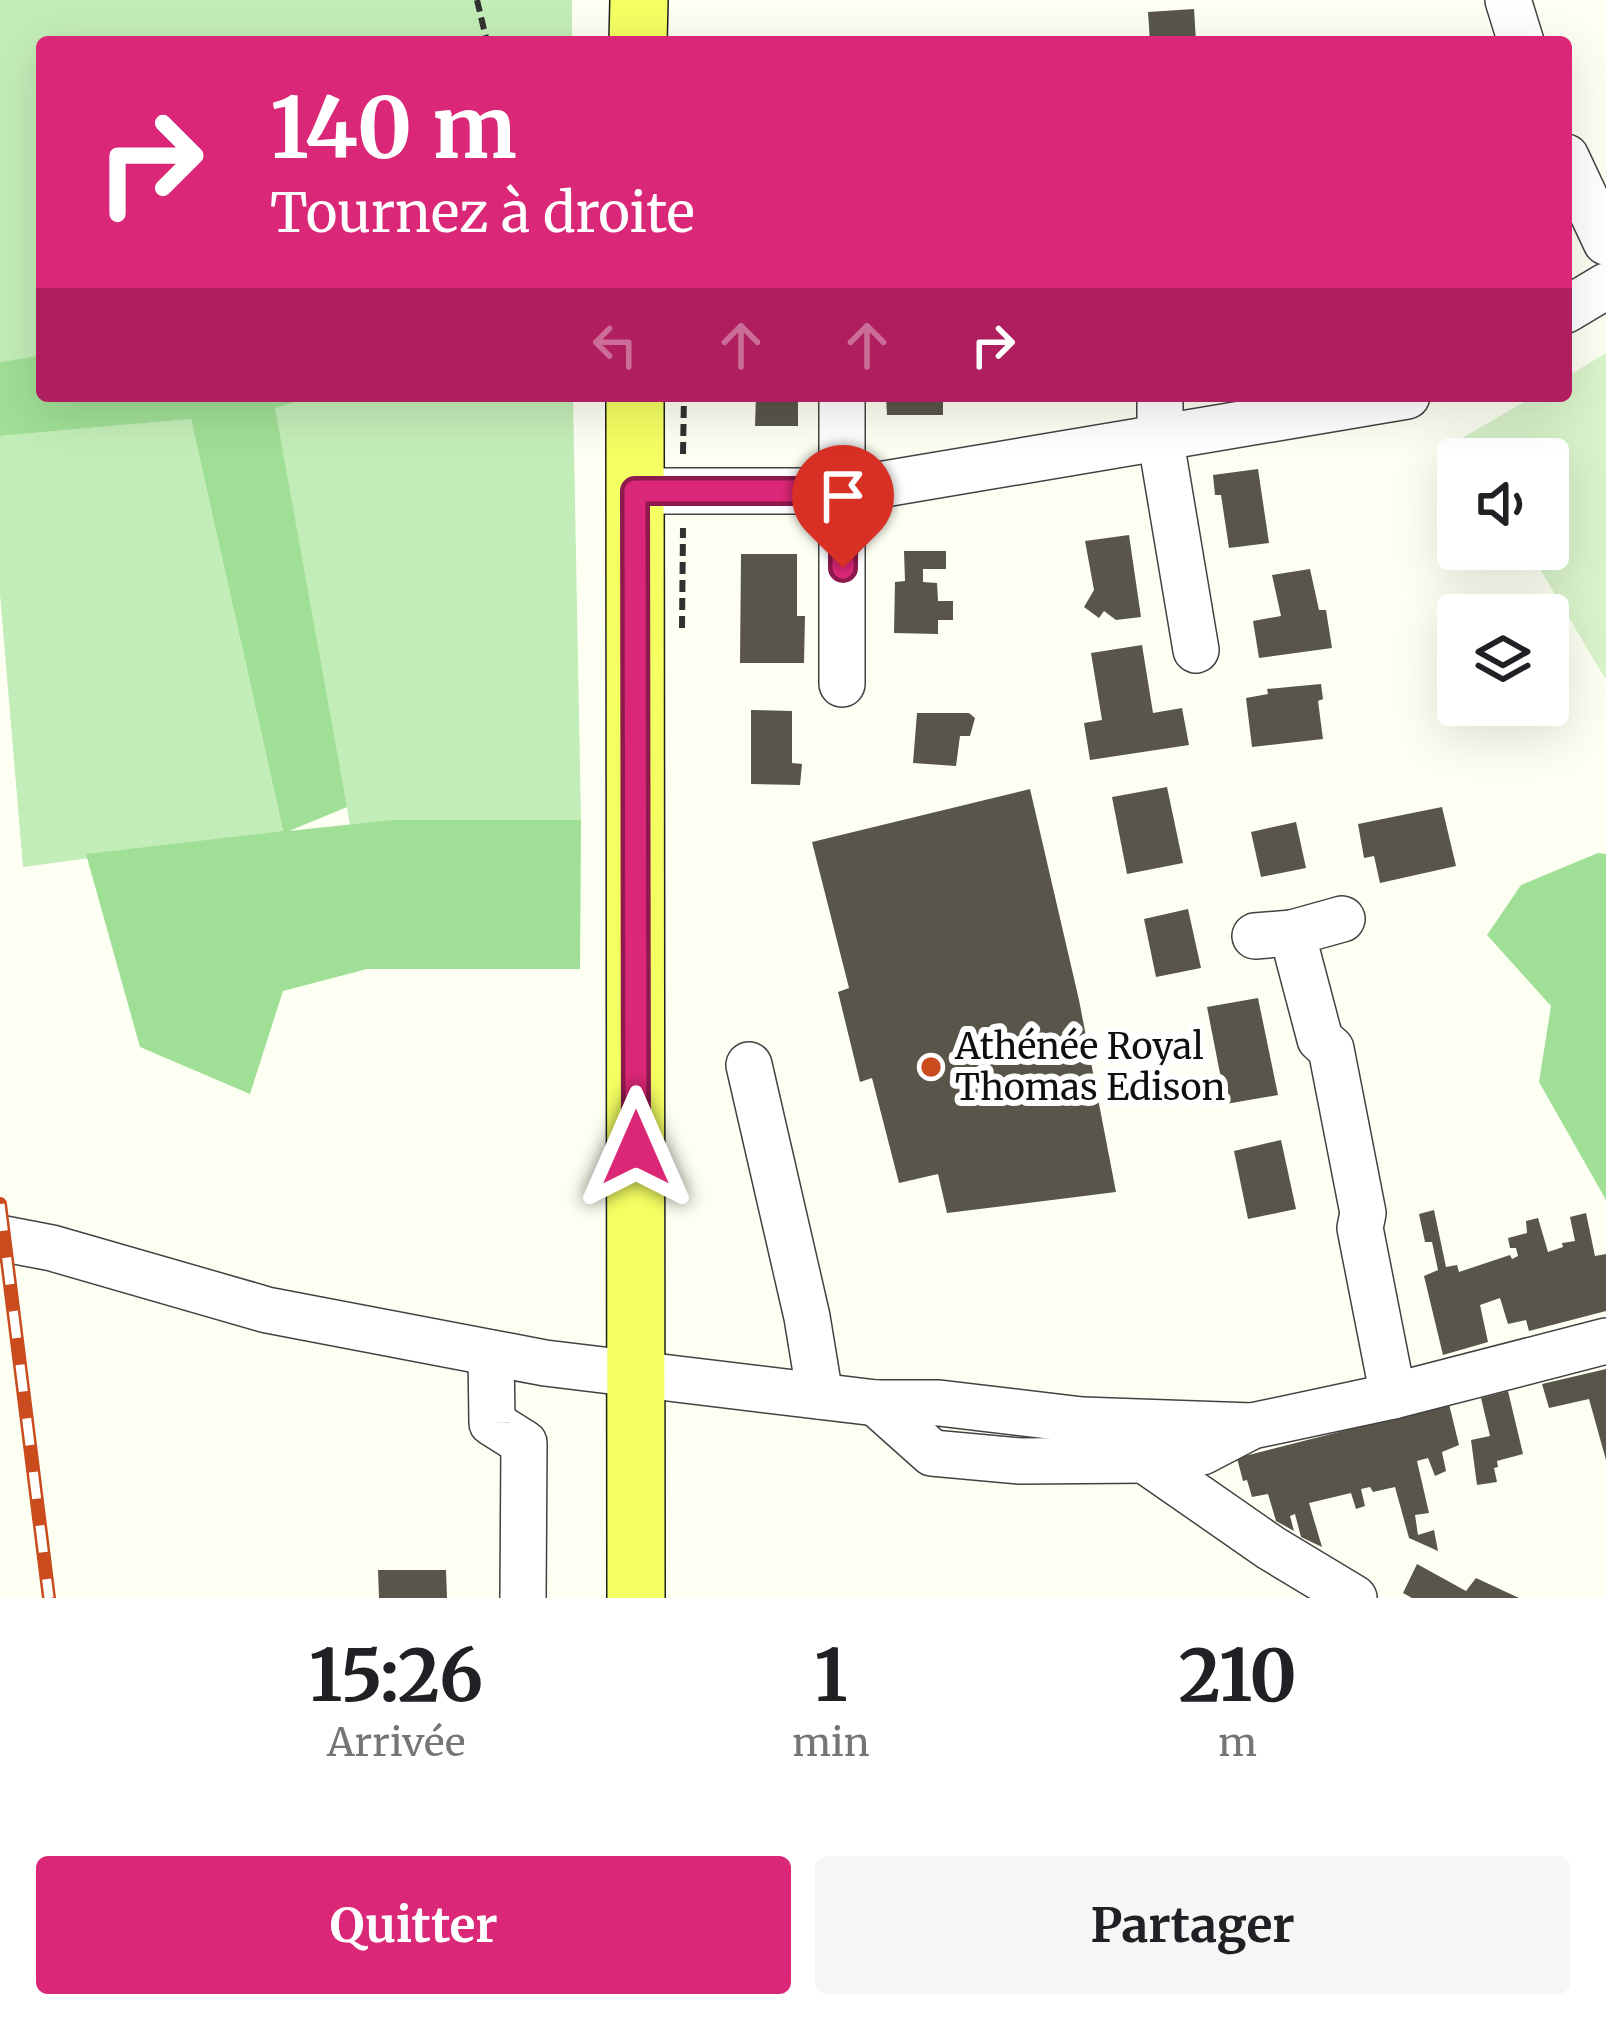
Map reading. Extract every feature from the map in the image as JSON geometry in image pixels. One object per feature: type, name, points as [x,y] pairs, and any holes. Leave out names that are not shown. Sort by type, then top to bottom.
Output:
[{"type":"main road","points":[[638,0],[638,36]]},
{"type":"main road","points":[[635,402],[636,1598]]},
{"type":"street","points":[[1508,0],[1520,36]]},
{"type":"street","points":[[1572,170],[1606,242]]},
{"type":"street","points":[[1572,306],[1606,286]]},
{"type":"street","points":[[842,402],[842,684]]},
{"type":"street","points":[[635,491],[843,491],[1160,416],[1371,402]]},
{"type":"street","points":[[1160,416],[1196,650]]},
{"type":"street","points":[[1342,920],[1273,934],[1320,1039],[1330,1049],[1394,1396]]},
{"type":"street","points":[[749,1064],[803,1298],[820,1396]]},
{"type":"street","points":[[0,1238],[52,1248],[267,1310],[491,1353],[876,1403],[939,1403],[1082,1420],[1252,1426],[1394,1396],[1606,1341]]},
{"type":"street","points":[[491,1353],[492,1423],[524,1443],[523,1598]]},
{"type":"street","points":[[876,1403],[932,1453],[1020,1461],[1146,1460],[1202,1452],[1252,1426]]},
{"type":"street","points":[[1082,1420],[1234,1524],[1354,1598]]},
{"type":"path","points":[[477,0],[486,36]]},
{"type":"green space","points":[[0,0],[572,0],[572,36],[36,36],[36,356],[0,362]]},
{"type":"green space","points":[[1606,353],[1606,680],[1569,618],[1569,594],[1555,594],[1541,570],[1569,570],[1569,438],[1462,438],[1524,402],[1572,402],[1572,373]]},
{"type":"green space","points":[[36,356],[36,402],[294,402],[275,408],[347,807],[289,831],[392,820],[581,820],[580,969],[367,969],[283,991],[250,1094],[140,1047],[86,854],[283,831],[191,419],[0,436],[0,362]]},
{"type":"green space","points":[[292,402],[573,402],[581,820],[350,825],[274,407]]},
{"type":"green space","points":[[191,419],[283,832],[23,867],[0,594],[0,436]]},
{"type":"green space","points":[[1598,853],[1606,854],[1606,1200],[1539,1082],[1551,1006],[1487,935],[1521,885]]},
{"type":"building","points":[[1194,9],[1196,36],[1150,36],[1148,12]]},
{"type":"building","points":[[756,402],[798,402],[798,426],[755,426]]},
{"type":"building","points":[[886,402],[943,402],[943,415],[887,415]]},
{"type":"building","points":[[1258,469],[1269,543],[1229,548],[1213,475]]},
{"type":"building","points":[[1129,535],[1141,617],[1116,620],[1104,611],[1099,618],[1084,607],[1094,590],[1085,541]]},
{"type":"building","points":[[904,551],[946,551],[946,569],[923,569],[923,582],[937,583],[938,601],[953,601],[953,620],[938,620],[938,634],[894,633],[895,582],[905,581]]},
{"type":"building","points":[[741,554],[797,554],[797,616],[805,616],[804,663],[740,663]]},
{"type":"building","points":[[1310,569],[1319,610],[1326,610],[1332,648],[1259,658],[1253,621],[1281,616],[1272,575]]},
{"type":"building","points":[[1142,645],[1153,713],[1182,708],[1189,745],[1090,760],[1084,723],[1102,720],[1091,653]]},
{"type":"building","points":[[1321,684],[1323,699],[1318,701],[1323,739],[1252,747],[1246,698],[1268,694],[1267,689]]},
{"type":"building","points":[[751,710],[792,711],[792,763],[802,764],[800,785],[751,784]]},
{"type":"building","points":[[917,713],[969,713],[975,718],[970,736],[960,736],[956,766],[913,763]]},
{"type":"building","points":[[1167,787],[1183,863],[1127,874],[1112,797]]},
{"type":"building","points":[[1030,789],[1079,1000],[1116,1192],[947,1213],[938,1174],[899,1183],[872,1078],[860,1082],[838,992],[849,988],[812,842]]},
{"type":"building","points":[[1442,807],[1456,866],[1380,883],[1374,856],[1364,858],[1358,824]]},
{"type":"building","points":[[1296,822],[1306,868],[1261,877],[1251,832]]},
{"type":"building","points":[[1188,909],[1201,968],[1156,977],[1144,919]]},
{"type":"building","points":[[1258,998],[1278,1095],[1226,1104],[1207,1007]]},
{"type":"building","points":[[1281,1140],[1296,1209],[1248,1219],[1234,1151]]},
{"type":"building","points":[[1434,1210],[1446,1267],[1457,1265],[1459,1272],[1518,1256],[1508,1238],[1527,1233],[1526,1221],[1538,1218],[1548,1252],[1563,1247],[1562,1243],[1575,1241],[1570,1217],[1586,1213],[1595,1256],[1606,1254],[1606,1311],[1529,1331],[1526,1320],[1508,1324],[1500,1298],[1480,1305],[1488,1342],[1443,1355],[1424,1276],[1438,1270],[1419,1214]]},
{"type":"building","points":[[1606,1369],[1606,1460],[1589,1399],[1549,1408],[1542,1384]]},
{"type":"building","points":[[1508,1391],[1523,1454],[1497,1461],[1497,1482],[1477,1485],[1471,1440],[1490,1436],[1481,1398]]},
{"type":"building","points":[[1449,1404],[1459,1445],[1442,1452],[1446,1471],[1435,1476],[1428,1458],[1417,1461],[1429,1513],[1415,1515],[1418,1535],[1434,1530],[1438,1551],[1409,1538],[1395,1487],[1373,1492],[1370,1487],[1361,1489],[1365,1506],[1356,1509],[1351,1493],[1309,1503],[1322,1547],[1301,1537],[1295,1514],[1290,1516],[1294,1531],[1276,1521],[1268,1494],[1252,1497],[1247,1480],[1243,1481],[1237,1458]]},
{"type":"building","points":[[1417,1564],[1466,1591],[1476,1578],[1519,1598],[1412,1598],[1403,1593]]},
{"type":"building","points":[[378,1570],[446,1570],[447,1598],[379,1598]]},
{"type":"railway","points":[[0,1204],[49,1598]]},
{"type":"place","name":"Athénée Royal Thomas Edison","points":[[931,1067]]},
{"type":"route","points":[[636,1148],[635,491],[843,491],[843,568]]}]
